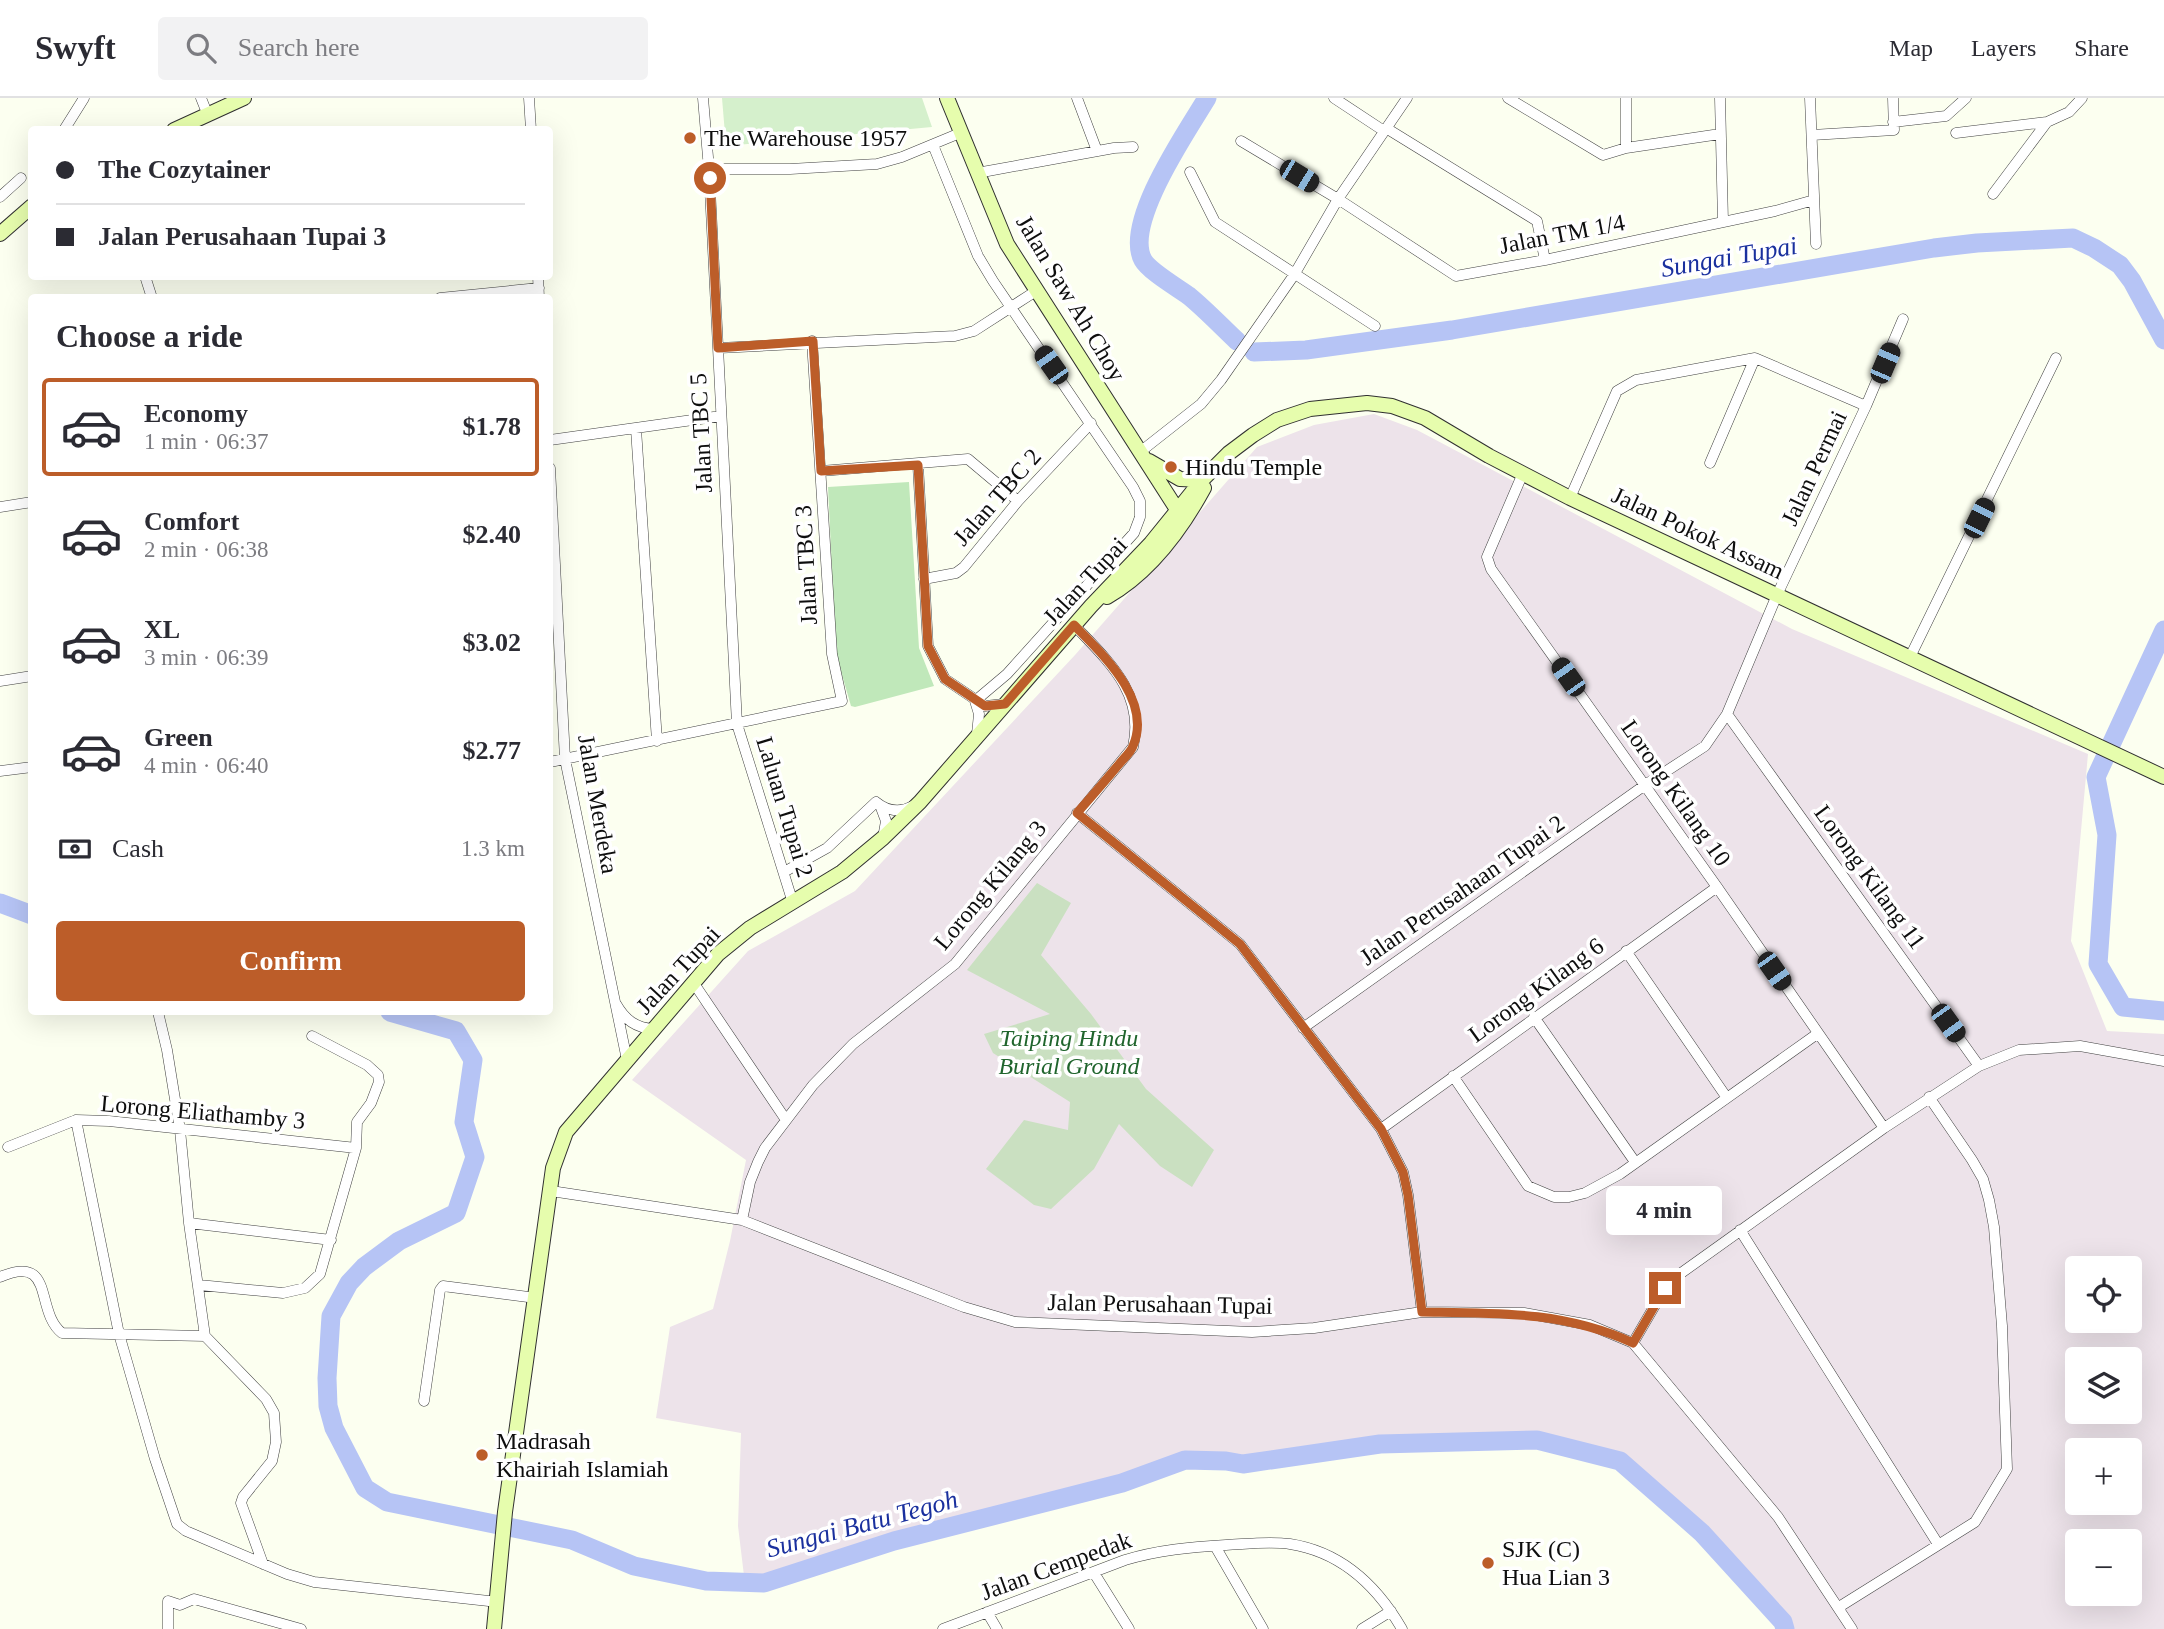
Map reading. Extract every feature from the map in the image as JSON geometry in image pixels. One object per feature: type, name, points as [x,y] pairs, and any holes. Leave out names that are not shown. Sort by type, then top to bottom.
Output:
[{"type":"street","points":[[66,126],[84,98]]},
{"type":"street","points":[[201,98],[207,113]]},
{"type":"street","points":[[183,126],[244,98]]},
{"type":"street","points":[[529,98],[531,126]]},
{"type":"street","name":"Jalan TBC 5","points":[[703,98],[709,169],[737,724]]},
{"type":"street","name":"Jalan Saw Ah Choy","points":[[947,98],[1007,244],[1178,511]]},
{"type":"street","points":[[1077,98],[1097,151]]},
{"type":"street","points":[[1334,98],[1537,221],[1545,260]]},
{"type":"street","points":[[1202,480],[1180,479],[1142,455],[1201,404],[1222,380],[1294,275],[1338,200],[1407,98]]},
{"type":"street","points":[[1508,98],[1603,155],[1626,148],[1720,134]]},
{"type":"street","points":[[1626,98],[1626,148]]},
{"type":"street","points":[[1720,98],[1723,221]]},
{"type":"street","points":[[1810,98],[1816,244]]},
{"type":"street","points":[[1812,135],[1894,130],[1893,98]]},
{"type":"street","points":[[1893,122],[1946,116],[1966,98]]},
{"type":"street","points":[[1956,133],[2047,122],[2069,112],[2082,98]]},
{"type":"street","points":[[1993,194],[2047,122]]},
{"type":"street","points":[[709,169],[790,169],[877,164],[960,133]]},
{"type":"street","name":"Jalan TM 1/4","points":[[1241,141],[1455,276],[1545,260],[1776,211],[1814,200]]},
{"type":"street","points":[[933,145],[978,256],[1091,423],[1140,501],[1140,517],[1133,533],[1007,674],[975,701]]},
{"type":"street","points":[[977,173],[1133,147]]},
{"type":"street","points":[[1190,172],[1215,222],[1375,326]]},
{"type":"street","points":[[0,197],[21,178]]},
{"type":"street","points":[[0,234],[28,210]]},
{"type":"street","points":[[718,348],[813,341],[955,336],[974,331],[1036,291]]},
{"type":"street","points":[[519,294],[539,293]]},
{"type":"street","name":"Jalan Permai","points":[[1727,714],[1777,595],[1866,406],[1903,319]]},
{"type":"street","name":"Jalan TBC 3","points":[[737,724],[842,701],[832,654],[813,341]]},
{"type":"street","points":[[1710,463],[1755,358]]},
{"type":"street","points":[[1570,498],[1617,391],[1636,380],[1755,358],[1866,406]]},
{"type":"street","points":[[1910,657],[2056,358]]},
{"type":"street","name":"Jalan Pokok Assam","points":[[1216,466],[1253,435],[1277,420],[1310,409],[1367,402],[1392,406],[1425,418],[1570,498],[2164,777]]},
{"type":"street","points":[[553,440],[721,416]]},
{"type":"street","name":"Jalan TBC 2","points":[[924,579],[956,573],[964,567],[1018,501],[1091,423]]},
{"type":"street","points":[[636,429],[657,741]]},
{"type":"street","points":[[821,471],[968,459],[1018,501]]},
{"type":"street","points":[[918,465],[928,646],[945,679],[985,706],[1005,704]]},
{"type":"street","points":[[1091,606],[1124,587],[1152,560],[1188,518],[1216,466]]},
{"type":"street","name":"Jalan Tupai","points":[[494,1629],[506,1505],[555,1159],[566,1132],[693,982],[733,940],[842,872],[920,802],[1216,466]]},
{"type":"street","name":"Lorong Kilang 10","points":[[1523,473],[1487,557],[1491,569],[1884,1128]]},
{"type":"street","points":[[0,507],[28,503]]},
{"type":"street","name":"Jalan Merdeka","points":[[553,604],[554,681],[565,759],[612,998],[627,1060]]},
{"type":"street","name":"Lorong Kilang 3","points":[[741,1220],[758,1162],[786,1119],[813,1085],[853,1044],[956,964],[1133,747],[1136,713],[1131,697],[1108,661],[1074,625]]},
{"type":"street","points":[[0,681],[28,677]]},
{"type":"street","points":[[975,701],[979,714],[976,738]]},
{"type":"street","name":"Jalan Perusahaan Tupai 2","points":[[1303,1028],[1645,785],[1705,746],[1727,714]]},
{"type":"street","name":"Lorong Kilang 11","points":[[1727,714],[1979,1066]]},
{"type":"street","points":[[553,761],[737,724]]},
{"type":"street","name":"Laluan Tupai 2","points":[[737,724],[793,903]]},
{"type":"street","points":[[0,771],[28,767]]},
{"type":"street","points":[[784,872],[827,848],[876,802],[899,811],[909,809],[920,802]]},
{"type":"street","points":[[880,805],[886,821],[883,838]]},
{"type":"street","points":[[1077,813],[1240,944],[1381,1129],[1403,1172],[1422,1312]]},
{"type":"street","name":"Lorong Kilang 6","points":[[1381,1129],[1717,887]]},
{"type":"street","points":[[1626,951],[1727,1098]]},
{"type":"street","points":[[693,982],[786,1119]]},
{"type":"street","points":[[612,998],[620,1012],[630,1021],[641,1028],[654,1028]]},
{"type":"street","points":[[159,1015],[180,1129],[189,1223],[205,1336],[266,1399],[274,1413],[276,1442],[272,1461],[243,1497],[242,1503],[263,1564]]},
{"type":"street","points":[[1534,1017],[1635,1163]]},
{"type":"street","points":[[1452,1076],[1528,1185],[1540,1193],[1569,1197],[1585,1193],[1620,1174],[1817,1034]]},
{"type":"street","points":[[199,1285],[283,1293],[305,1288],[320,1274],[356,1148],[357,1122],[376,1093],[378,1075],[368,1065],[312,1036]]},
{"type":"street","points":[[1633,1343],[1665,1288],[1682,1272],[1884,1128],[1979,1066],[2019,1050],[2080,1046],[2164,1061]]},
{"type":"street","points":[[1839,1607],[1975,1522],[2004,1475],[2007,1462],[2002,1326],[1994,1227],[1989,1200],[1983,1179],[1972,1160],[1929,1097]]},
{"type":"street","points":[[76,1120],[119,1334],[177,1524],[186,1531],[263,1564],[314,1582],[498,1602]]},
{"type":"street","name":"Lorong Eliathamby 3","points":[[8,1147],[76,1120],[109,1121],[356,1148]]},
{"type":"street","name":"Jalan Perusahaan Tupai","points":[[551,1191],[741,1220],[964,1307],[1015,1322],[1252,1332],[1314,1328],[1422,1312],[1524,1314],[1590,1325],[1633,1343],[1778,1517],[1852,1629]]},
{"type":"street","points":[[189,1223],[331,1240]]},
{"type":"street","points":[[1740,1230],[1938,1544]]},
{"type":"street","points":[[0,1277],[21,1271],[35,1275],[40,1281],[49,1317],[55,1328],[62,1333],[205,1336]]},
{"type":"street","points":[[424,1401],[440,1290],[443,1286],[536,1298]]},
{"type":"street","name":"Jalan Cempedak","points":[[943,1629],[1153,1552],[1269,1543],[1314,1551],[1345,1565],[1368,1582],[1402,1629]]},
{"type":"street","points":[[1215,1546],[1262,1629]]},
{"type":"street","points":[[1094,1573],[1129,1629]]},
{"type":"street","points":[[168,1629],[168,1601],[180,1605],[194,1599],[301,1629]]},
{"type":"street","points":[[1362,1629],[1391,1611]]},
{"type":"street","points":[[987,1612],[997,1629]]},
{"type":"shaded area","points":[[1374,414],[1417,430],[1792,629],[2088,754],[2071,941],[2107,1031],[2164,1034],[2164,1629],[1780,1629],[1619,1456],[1542,1437],[1380,1444],[1226,1461],[1185,1460],[745,1584],[738,1526],[741,1433],[656,1418],[670,1327],[713,1309],[746,1160],[632,1080],[748,951],[855,891],[1075,655],[1257,447],[1314,425]]},
{"type":"green space","points":[[722,98],[922,98],[932,127],[726,146]]},
{"type":"green space","points":[[909,482],[919,648],[934,686],[855,707],[851,706],[836,654],[828,487]]},
{"type":"green space","name":"Taiping Hindu Burial Ground","points":[[1037,883],[1071,903],[1041,955],[1091,1014],[1146,1089],[1214,1150],[1192,1187],[1160,1166],[1119,1124],[1094,1169],[1051,1209],[1034,1205],[986,1169],[1024,1120],[1068,1130],[1070,1102],[993,1053],[984,1034],[1050,1014],[967,970]]},
{"type":"waterway","name":"Sungai Tupai","points":[[1207,98],[1160,177],[1149,201],[1139,244],[1146,264],[1189,296],[1237,341]]},
{"type":"waterway","name":"Sungai Tupai","points":[[1254,352],[1306,350],[1452,330],[1934,248],[2073,238],[2120,265],[2132,281],[2164,340]]},
{"type":"waterway","name":"Sungai Tupai","points":[[2164,630],[2096,777],[2107,835],[2098,964],[2123,1007],[2164,1011]]},
{"type":"waterway","name":"Sungai Batu Tegoh","points":[[0,903],[28,914]]},
{"type":"waterway","name":"Sungai Batu Tegoh","points":[[400,1015],[456,1031],[473,1060],[464,1122],[475,1157],[456,1213],[399,1241],[364,1267],[349,1283],[331,1316],[327,1378],[328,1406],[334,1428],[365,1488],[387,1502],[572,1540],[634,1566],[706,1581],[764,1583],[894,1541],[1122,1483],[1185,1460],[1243,1464],[1380,1444],[1537,1440],[1620,1461],[1702,1533],[1783,1622],[1785,1629]]},
{"type":"place","name":"The Warehouse 1957","points":[[690,138]]},
{"type":"place","name":"Hindu Temple","points":[[1171,467]]},
{"type":"place","name":"Madrasah Khairiah Islamiah","points":[[482,1455]]},
{"type":"place","name":"SJK (C) Hua Lian 3","points":[[1488,1563]]},
{"type":"route","points":[[710,178],[718,348],[813,341],[821,471],[918,465],[928,646],[945,679],[985,706],[1005,704],[1074,625],[1108,661],[1131,697],[1136,713],[1133,747],[1077,813],[1240,944],[1381,1129],[1403,1172],[1422,1312],[1524,1314],[1560,1319],[1590,1325],[1633,1343],[1665,1288]]}]
